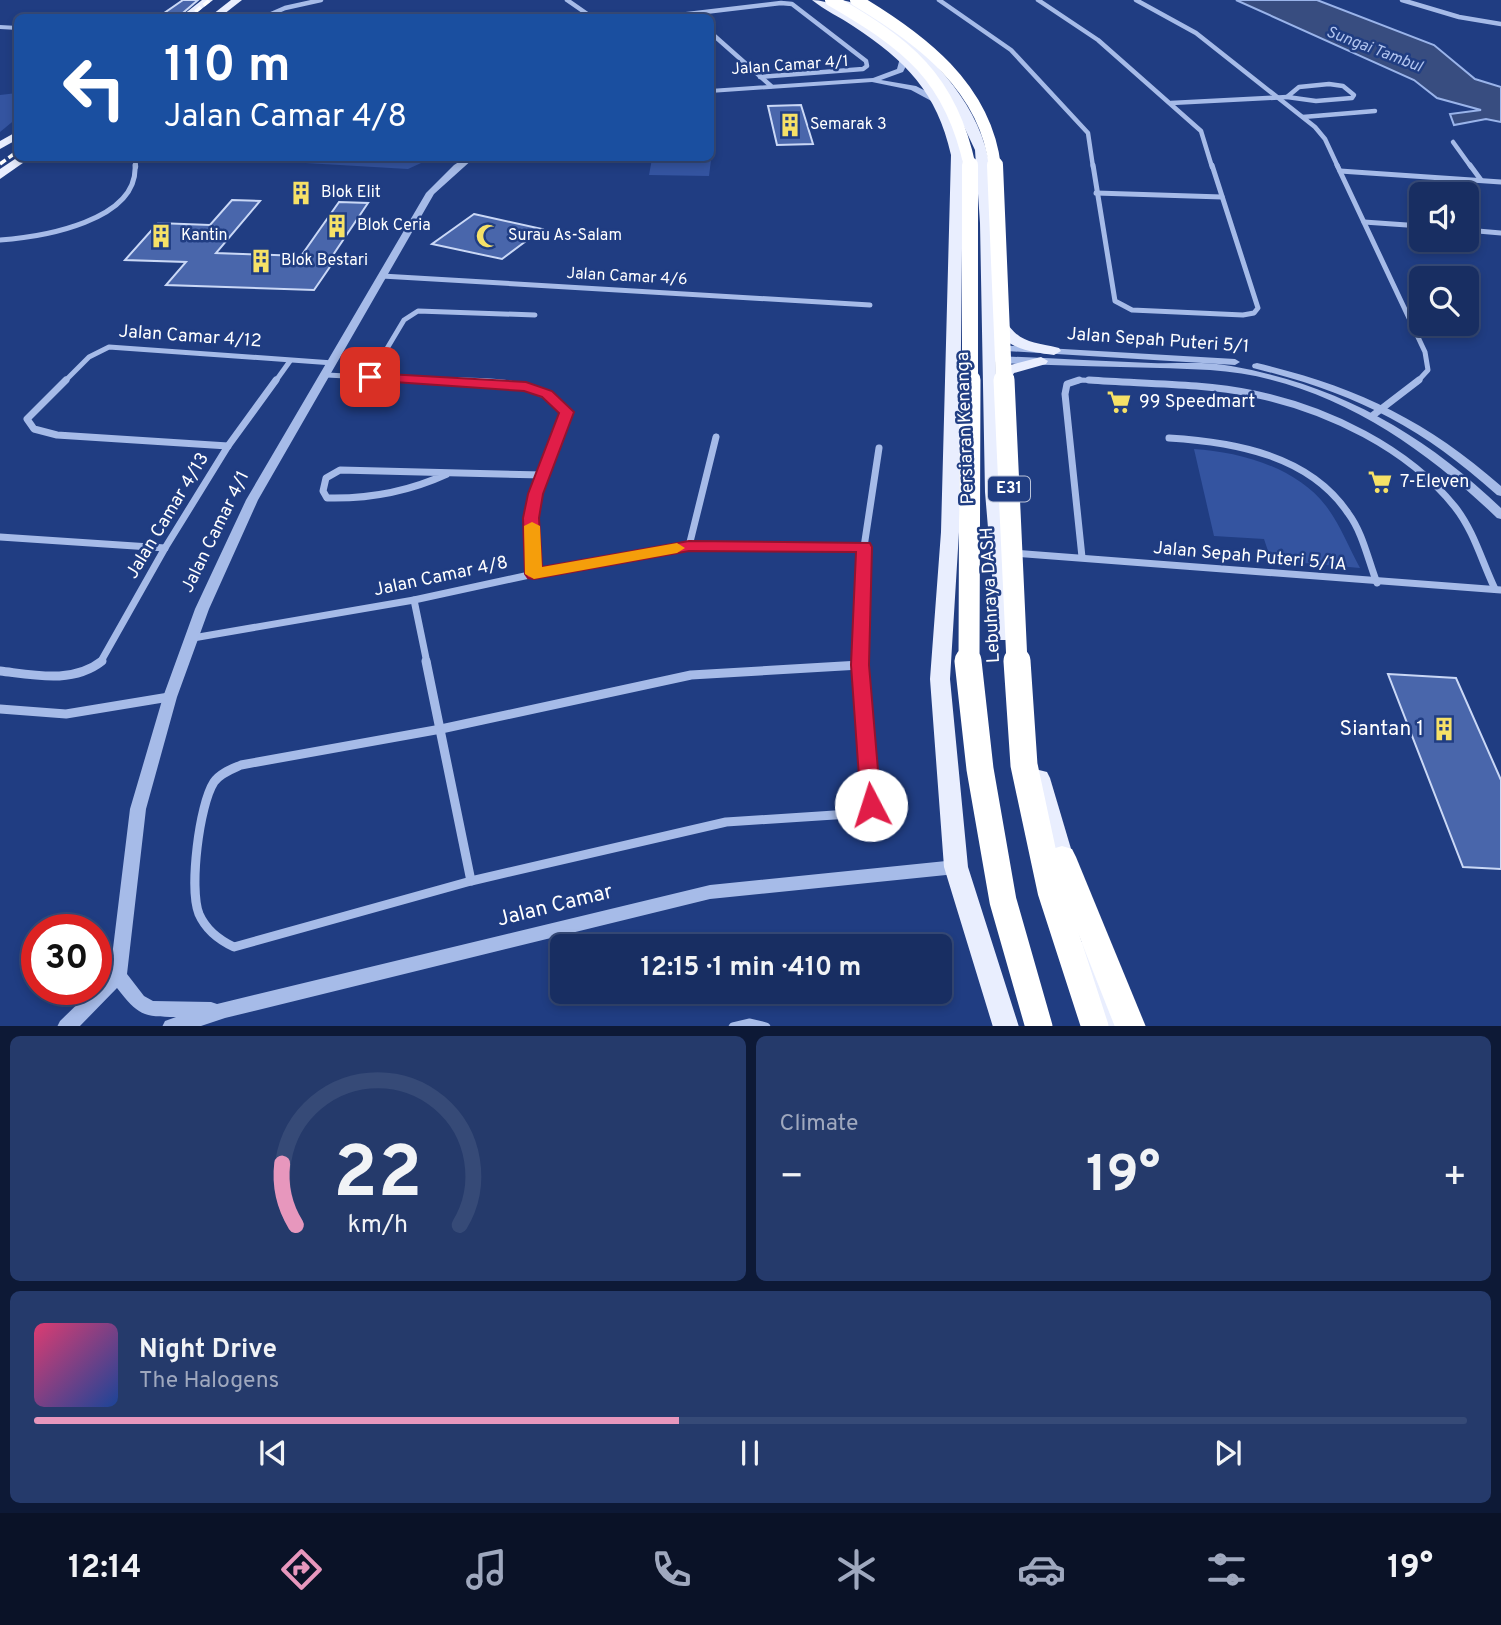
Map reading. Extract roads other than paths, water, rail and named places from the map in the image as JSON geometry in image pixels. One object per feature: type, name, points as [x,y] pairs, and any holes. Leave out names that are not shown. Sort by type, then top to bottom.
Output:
[{"type":"highway","name":"Lebuhraya DASH","points":[[831,0],[893,39],[927,73],[942,92],[962,131],[971,171],[968,657],[979,769],[1003,901],[1039,1026]]},
{"type":"highway","name":"Lebuhraya DASH","points":[[856,0],[913,36],[940,61],[968,94],[988,130],[996,177],[1014,625],[1024,765],[1051,891],[1095,1026]]},
{"type":"highway","points":[[1062,857],[1131,1026]]},
{"type":"main road","points":[[187,14],[208,0]]},
{"type":"main road","points":[[218,14],[237,0]]},
{"type":"main road","name":"Persiaran Kenanga","points":[[817,0],[862,28],[902,59],[940,102],[957,155],[950,532],[940,679],[956,867],[1006,1026]]},
{"type":"main road","name":"Persiaran Kenanga","points":[[842,0],[899,35],[940,74],[962,107],[979,146],[984,168],[988,272],[984,354],[996,551],[1016,699],[1108,1026]]},
{"type":"main road","points":[[0,175],[20,161]]},
{"type":"main road","points":[[12,166],[26,177]]},
{"type":"main road","points":[[950,532],[962,484],[965,366],[984,354],[967,335],[965,270],[957,218]]},
{"type":"main road","points":[[988,272],[1000,330],[1010,339],[1024,345],[1054,351]]},
{"type":"main road","points":[[989,425],[1003,377],[1009,370],[1041,361]]},
{"type":"street","points":[[271,14],[321,0]]},
{"type":"street","points":[[567,0],[587,14]]},
{"type":"street","points":[[939,0],[1011,50],[1088,133],[1115,301],[1121,306],[1160,311],[1243,315],[1254,313],[1258,308],[1206,139],[1201,131],[1098,40],[1038,0]]},
{"type":"street","points":[[1136,0],[1196,33],[1302,117],[1325,139],[1425,352],[1428,370],[1372,416]]},
{"type":"street","points":[[1402,0],[1459,17],[1501,24]]},
{"type":"street","points":[[699,14],[781,2],[792,4],[866,61],[867,66],[863,69],[760,76]]},
{"type":"street","points":[[714,36],[771,86]]},
{"type":"street","name":"Jalan Camar 4/1","points":[[714,91],[872,80],[900,71],[904,64],[902,59]]},
{"type":"street","name":"Jalan Camar 4/1","points":[[872,80],[913,88],[940,102]]},
{"type":"street","points":[[1171,103],[1287,97],[1316,101],[1352,98],[1354,95],[1347,87],[1330,85],[1298,86],[1287,97]]},
{"type":"street","points":[[1302,117],[1375,111]]},
{"type":"street","points":[[1453,142],[1480,180]]},
{"type":"street","points":[[0,240],[60,231],[106,211],[130,190],[135,180],[135,161]]},
{"type":"street","name":"Jalan Camar 4/1","points":[[118,976],[138,809],[170,697],[202,609],[252,500],[430,193],[466,161]]},
{"type":"street","points":[[1340,171],[1501,182]]},
{"type":"street","points":[[1096,193],[1222,197]]},
{"type":"street","points":[[1364,222],[1409,225]]},
{"type":"street","points":[[1479,231],[1501,233]]},
{"type":"street","name":"Jalan Camar 4/6","points":[[382,276],[870,305]]},
{"type":"street","points":[[370,377],[404,320],[418,311],[535,315]]},
{"type":"street","name":"Jalan Camar 4/12","points":[[228,446],[57,435],[34,429],[27,419],[89,357],[109,347],[290,361],[370,377],[526,386],[547,394],[567,412],[543,475]]},
{"type":"street","name":"Jalan Sepah Puteri 5/1","points":[[984,354],[1054,351],[1227,360],[1307,378],[1355,394],[1423,429],[1460,455],[1501,492]]},
{"type":"street","points":[[984,354],[1041,361],[1227,369],[1303,387],[1372,416],[1427,448],[1469,482],[1501,515]]},
{"type":"street","name":"Jalan Camar 4/13","points":[[0,671],[69,677],[90,671],[101,662],[165,548],[228,446],[290,361]]},
{"type":"street","points":[[1082,557],[1065,394],[1067,384],[1081,380],[1227,389],[1294,405],[1350,427],[1383,445],[1416,470],[1457,509],[1498,589]]},
{"type":"street","points":[[689,546],[716,438]]},
{"type":"street","points":[[1169,438],[1206,439],[1236,446],[1272,457],[1301,471],[1330,492],[1349,514],[1377,583]]},
{"type":"street","points":[[860,665],[691,675],[441,729],[241,765],[215,781],[206,800],[200,838],[196,905],[215,938],[234,947],[471,881],[726,822],[865,813],[871,805],[860,665],[864,547],[879,448]]},
{"type":"street","points":[[447,474],[425,485],[345,499],[327,498],[323,491],[326,478],[340,470],[543,475],[531,518],[534,574]]},
{"type":"street","points":[[0,537],[165,548]]},
{"type":"street","name":"Jalan Camar 4/8","points":[[193,638],[414,600],[534,574],[689,546],[864,547]]},
{"type":"street","name":"Jalan Sepah Puteri 5/1A","points":[[996,551],[1377,583],[1498,589]]},
{"type":"street","points":[[414,600],[471,881]]},
{"type":"street","points":[[0,709],[66,715],[170,697]]},
{"type":"street","name":"Jalan Camar","points":[[174,1026],[225,1010],[710,892],[956,867]]},
{"type":"street","points":[[66,1026],[118,976],[138,1002],[152,1009],[225,1010]]},
{"type":"street","points":[[737,1026],[750,1023],[762,1026]]},
{"type":"water","name":"Sungai Tambul","points":[[1236,0],[1317,0],[1434,45],[1475,79],[1501,87],[1501,122],[1486,119],[1454,125],[1450,114],[1481,110],[1437,98],[1414,80]]},
{"type":"railway","points":[[192,14],[210,0]]},
{"type":"railway","points":[[0,164],[14,154]]},
{"type":"place","name":"Semarak 3","points":[[790,125]]},
{"type":"place","name":"Blok Elit","points":[[301,193]]},
{"type":"place","name":"Blok Ceria","points":[[337,226]]},
{"type":"place","name":"Kantin","points":[[161,236]]},
{"type":"place","name":"Surau As-Salam","points":[[488,236]]},
{"type":"place","name":"Blok Bestari","points":[[261,261]]},
{"type":"place","name":"99 Speedmart","points":[[1119,402]]},
{"type":"place","name":"7-Eleven","points":[[1380,482]]},
{"type":"place","name":"Siantan 1","points":[[1444,729]]}]
